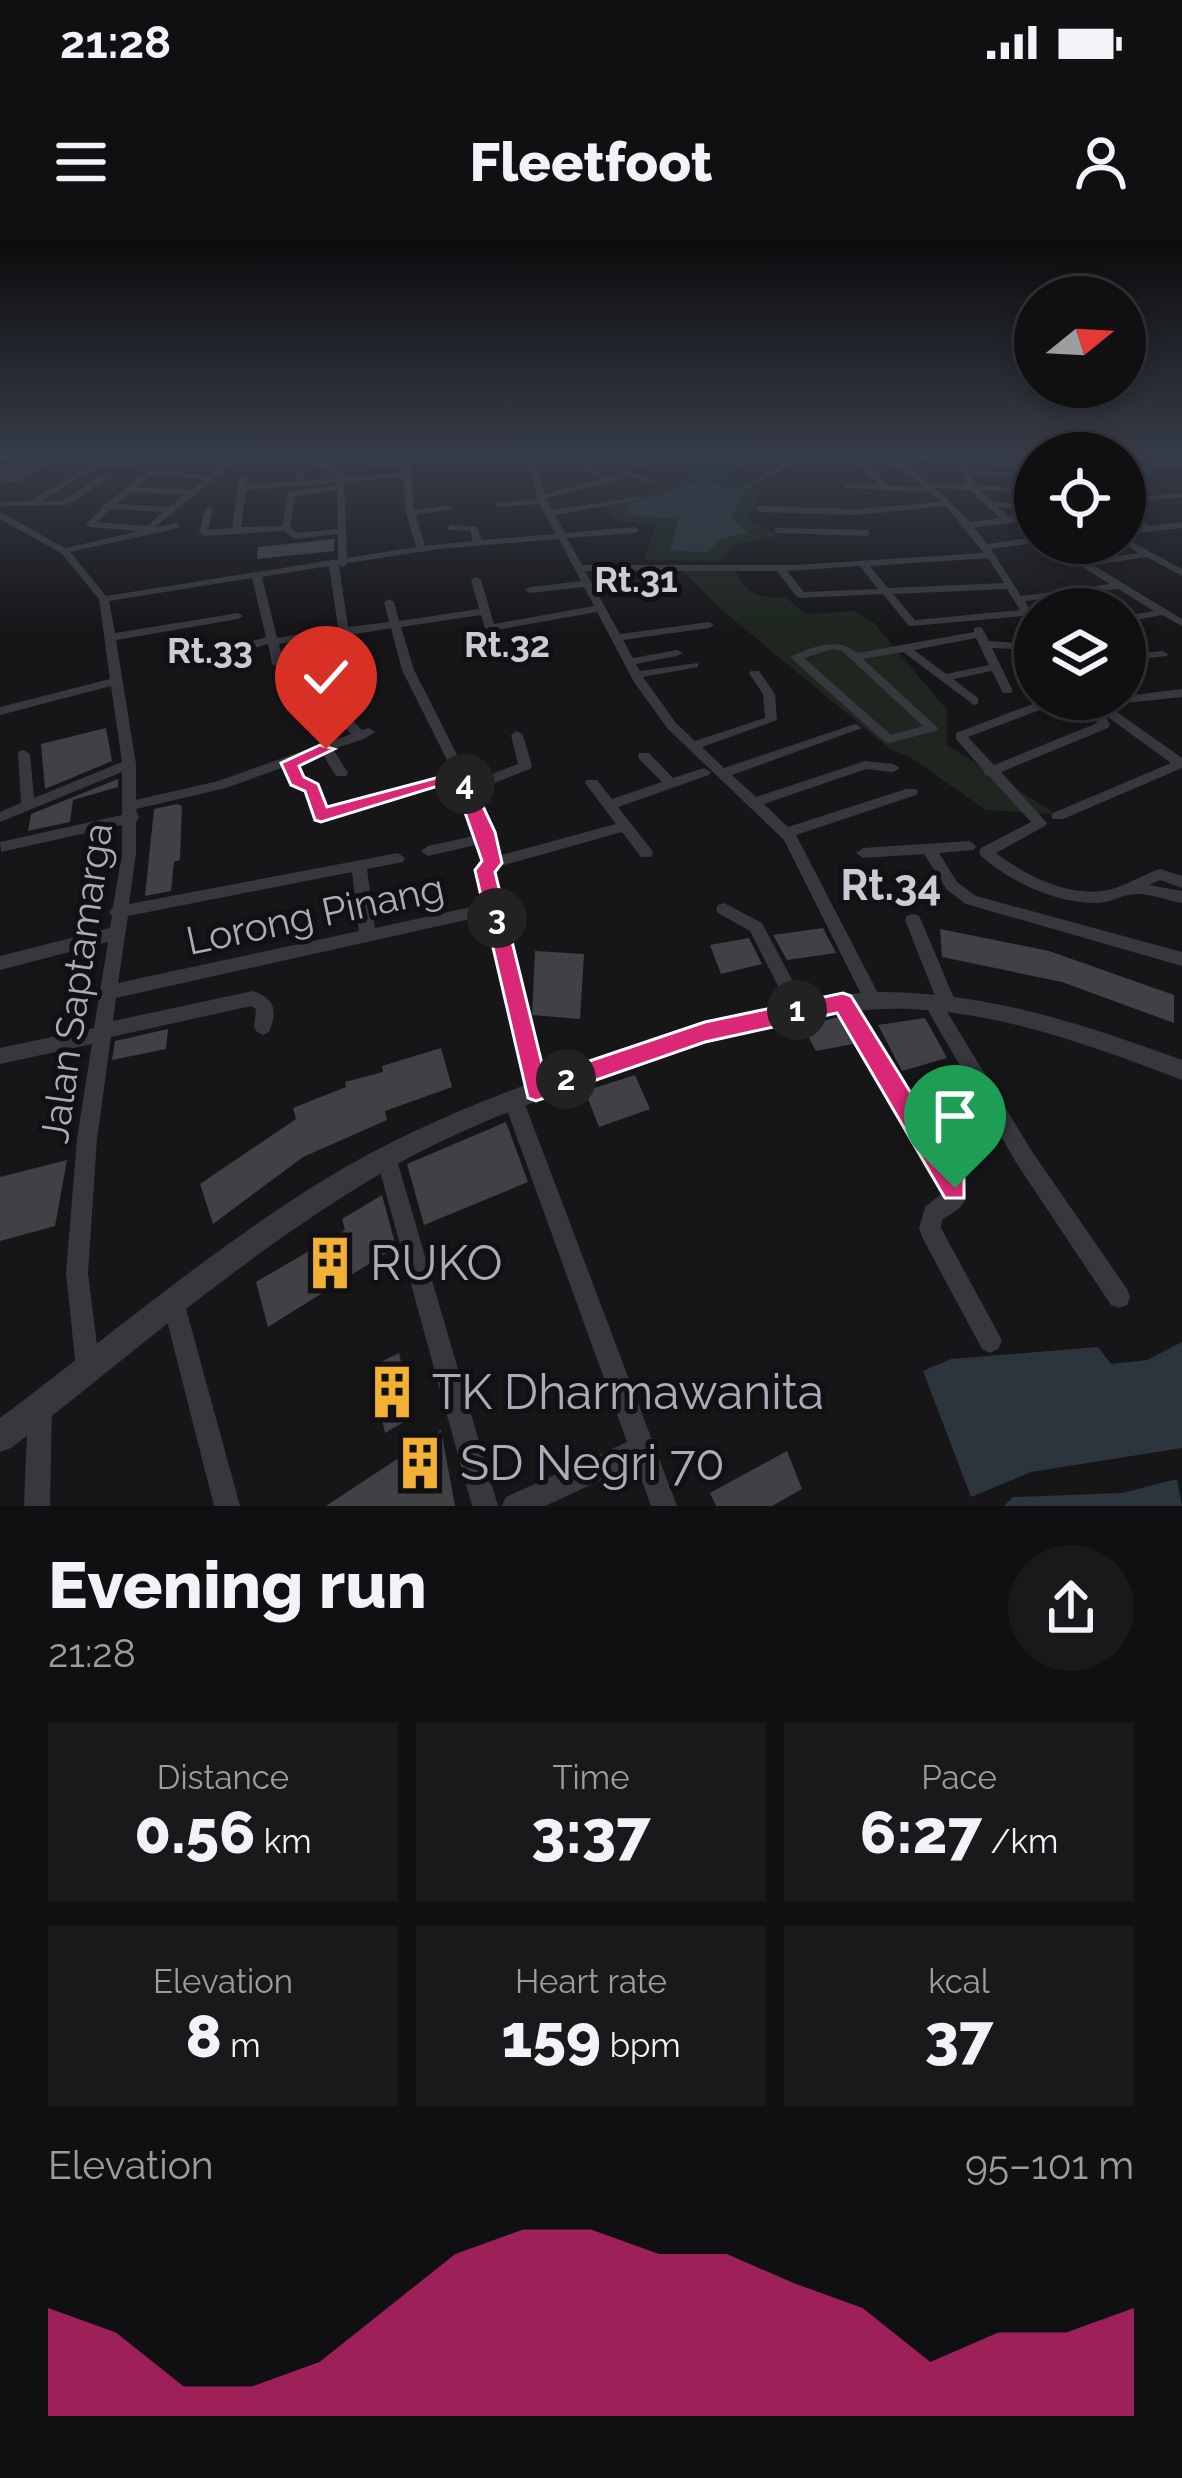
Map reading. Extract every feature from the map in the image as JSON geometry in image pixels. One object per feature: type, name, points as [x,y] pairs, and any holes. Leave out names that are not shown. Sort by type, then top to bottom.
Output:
[{"type":"street","points":[[100,513],[90,525],[144,531],[166,513]]},
{"type":"street","points":[[208,513],[203,533],[286,528],[295,536],[342,531]]},
{"type":"street","points":[[236,530],[238,513]]},
{"type":"street","points":[[286,528],[288,513]]},
{"type":"street","points":[[341,513],[338,564],[352,688]]},
{"type":"street","points":[[410,513],[421,549]]},
{"type":"street","points":[[550,513],[636,675],[664,717],[787,833],[873,1000]]},
{"type":"street","points":[[857,513],[883,562]]},
{"type":"street","points":[[953,513],[1014,590]]},
{"type":"street","points":[[999,513],[1007,520]]},
{"type":"street","points":[[964,525],[1014,520]]},
{"type":"street","name":"Jalan Saptamarga","points":[[5,522],[64,551],[104,599],[129,764],[132,812],[86,1139],[77,1273],[88,1370]]},
{"type":"street","points":[[1147,529],[1182,525]]},
{"type":"street","points":[[64,551],[176,526]]},
{"type":"street","points":[[451,528],[474,529],[478,543]]},
{"type":"street","points":[[104,599],[421,549],[635,530]]},
{"type":"street","points":[[778,531],[867,533]]},
{"type":"street","points":[[582,568],[863,564],[1014,545]]},
{"type":"street","points":[[819,549],[838,565]]},
{"type":"street","points":[[1148,554],[1182,573]]},
{"type":"street","points":[[863,564],[911,623],[1014,614]]},
{"type":"street","points":[[1084,564],[1182,623]]},
{"type":"street","points":[[780,568],[799,595],[1011,586]]},
{"type":"street","points":[[256,574],[278,664]]},
{"type":"street","points":[[476,580],[490,628],[601,608]]},
{"type":"street","points":[[530,590],[589,583]]},
{"type":"street","points":[[1103,588],[1118,586]]},
{"type":"street","points":[[389,602],[408,670],[464,781],[492,863]]},
{"type":"street","points":[[211,658],[272,640],[485,611]]},
{"type":"street","points":[[1146,615],[1160,613]]},
{"type":"street","points":[[112,637],[238,616]]},
{"type":"street","points":[[617,638],[709,625]]},
{"type":"street","points":[[856,657],[932,728],[889,739],[796,656],[838,646],[856,657],[981,635],[1014,642]]},
{"type":"street","points":[[981,635],[1006,691]]},
{"type":"street","points":[[905,648],[974,701]]},
{"type":"street","points":[[629,662],[677,653]]},
{"type":"street","points":[[1146,656],[1162,654]]},
{"type":"street","points":[[636,675],[694,665]]},
{"type":"street","points":[[944,678],[995,667]]},
{"type":"street","points":[[694,745],[771,720],[766,705],[770,694],[755,673]]},
{"type":"street","points":[[0,711],[117,681]]},
{"type":"street","points":[[1146,696],[1182,693]]},
{"type":"street","points":[[0,849],[290,763],[365,734],[319,712]]},
{"type":"street","points":[[1014,714],[962,732],[962,741],[1040,824],[986,848],[988,855],[1021,879],[1094,897],[1130,888],[1179,892],[1182,917]]},
{"type":"street","points":[[990,772],[1104,725],[1102,720]]},
{"type":"street","points":[[1120,720],[1182,763]]},
{"type":"street","points":[[723,773],[856,728]]},
{"type":"street","points":[[290,763],[297,781],[312,788],[316,810],[324,816],[525,766],[517,735]]},
{"type":"street","points":[[326,749],[341,773]]},
{"type":"street","points":[[24,754],[28,806]]},
{"type":"street","points":[[644,756],[671,784]]},
{"type":"street","points":[[1058,816],[1182,763]]},
{"type":"street","points":[[0,819],[129,764]]},
{"type":"street","points":[[756,802],[866,765],[893,768]]},
{"type":"street","points":[[610,805],[704,772]]},
{"type":"street","points":[[592,782],[646,853]]},
{"type":"street","points":[[787,833],[911,792]]},
{"type":"street","points":[[0,819],[8,819],[0,849]]},
{"type":"street","points":[[494,908],[485,870],[492,863],[627,826]]},
{"type":"street","points":[[428,850],[486,838]]},
{"type":"street","points":[[863,853],[969,846]]},
{"type":"street","points":[[928,848],[952,886],[970,900],[1182,959]]},
{"type":"street","points":[[117,912],[398,858]]},
{"type":"street","points":[[358,866],[368,936]]},
{"type":"street","name":"Lorong Pinang","points":[[107,993],[494,908],[525,1095],[664,1506]]},
{"type":"street","points":[[724,909],[756,926],[800,1010]]},
{"type":"street","points":[[913,920],[940,1002],[1024,1157],[1119,1297]]},
{"type":"street","points":[[0,963],[113,934]]},
{"type":"street","points":[[0,1056],[253,998],[265,1006],[262,1027]]},
{"type":"street","points":[[843,1002],[955,1188],[957,1198],[929,1222],[990,1342]]},
{"type":"street","points":[[0,1437],[174,1305],[386,1157],[525,1095],[705,1032],[843,1002],[940,1002],[1060,1028],[1182,1070]]},
{"type":"street","points":[[386,1157],[485,1506]]},
{"type":"street","points":[[174,1305],[227,1506]]},
{"type":"street","points":[[37,1506],[40,1407]]},
{"type":"street","points":[[515,1506],[642,1448]]},
{"type":"shaded area","points":[[609,513],[752,513],[749,519],[778,536],[736,544],[720,561],[644,560],[656,525],[617,522]]},
{"type":"shaded area","points":[[734,513],[731,519],[748,532],[721,539],[707,552],[670,551],[678,519],[631,515]]},
{"type":"shaded area","points":[[735,570],[750,591],[786,597],[805,614],[855,611],[874,623],[947,710],[947,745],[1056,814],[986,810],[910,757],[891,750],[717,606],[683,571]]},
{"type":"shaded area","points":[[1182,1342],[1182,1448],[1031,1472],[971,1497],[923,1371],[951,1359],[1098,1347],[1111,1364],[1147,1360]]},
{"type":"shaded area","points":[[1177,1479],[1182,1506],[1004,1506],[1013,1497],[1122,1493]]},
{"type":"building","points":[[334,539],[334,551],[257,559],[258,547]]},
{"type":"building","points":[[106,728],[112,761],[45,789],[41,744]]},
{"type":"building","points":[[118,779],[118,787],[73,800],[70,822],[28,831],[31,814]]},
{"type":"building","points":[[182,806],[180,860],[174,862],[171,891],[145,896],[154,809]]},
{"type":"building","points":[[823,928],[836,953],[787,960],[773,935]]},
{"type":"building","points":[[940,929],[1049,951],[1174,995],[1174,1023],[1062,982],[942,957]]},
{"type":"building","points":[[749,938],[762,964],[721,974],[710,945]]},
{"type":"building","points":[[535,951],[584,954],[580,1019],[532,1015]]},
{"type":"building","points":[[838,1017],[853,1044],[816,1051],[803,1027]]},
{"type":"building","points":[[925,1018],[947,1058],[902,1071],[878,1025]]},
{"type":"building","points":[[168,1029],[166,1049],[112,1060],[115,1041]]},
{"type":"building","points":[[441,1048],[452,1087],[385,1111],[387,1120],[303,1157],[213,1224],[200,1184],[296,1119],[293,1108],[346,1087],[345,1082],[383,1072],[382,1066]]},
{"type":"building","points":[[635,1075],[650,1109],[599,1127],[585,1091]]},
{"type":"building","name":"RUKO","points":[[506,1122],[528,1182],[424,1225],[407,1164]]},
{"type":"building","points":[[67,1160],[55,1226],[0,1241],[0,1177]]},
{"type":"building","name":"RUKO","points":[[382,1195],[396,1247],[268,1327],[256,1282],[345,1230],[342,1219]]},
{"type":"building","name":"TK Dharmawanita","points":[[399,1353],[414,1416],[385,1433],[371,1367]]},
{"type":"building","name":"SD Negri 70","points":[[441,1430],[455,1506],[326,1506]]},
{"type":"building","points":[[787,1451],[802,1489],[772,1506],[716,1506],[710,1493]]},
{"type":"place","name":"RUKO","points":[[330,1263]]},
{"type":"place","name":"TK Dharmawanita","points":[[392,1392]]},
{"type":"place","name":"SD Negri 70","points":[[420,1463]]},
{"type":"district","name":"Rt.31","points":[[636,579]]},
{"type":"district","name":"Rt.32","points":[[507,644]]},
{"type":"district","name":"Rt.33","points":[[210,650]]},
{"type":"district","name":"Rt.34","points":[[891,885]]},
{"type":"route","points":[[326,749],[290,763],[297,781],[312,788],[321,815],[460,774],[485,832],[492,863],[485,870],[536,1090],[705,1032],[843,1002],[955,1188]]}]
